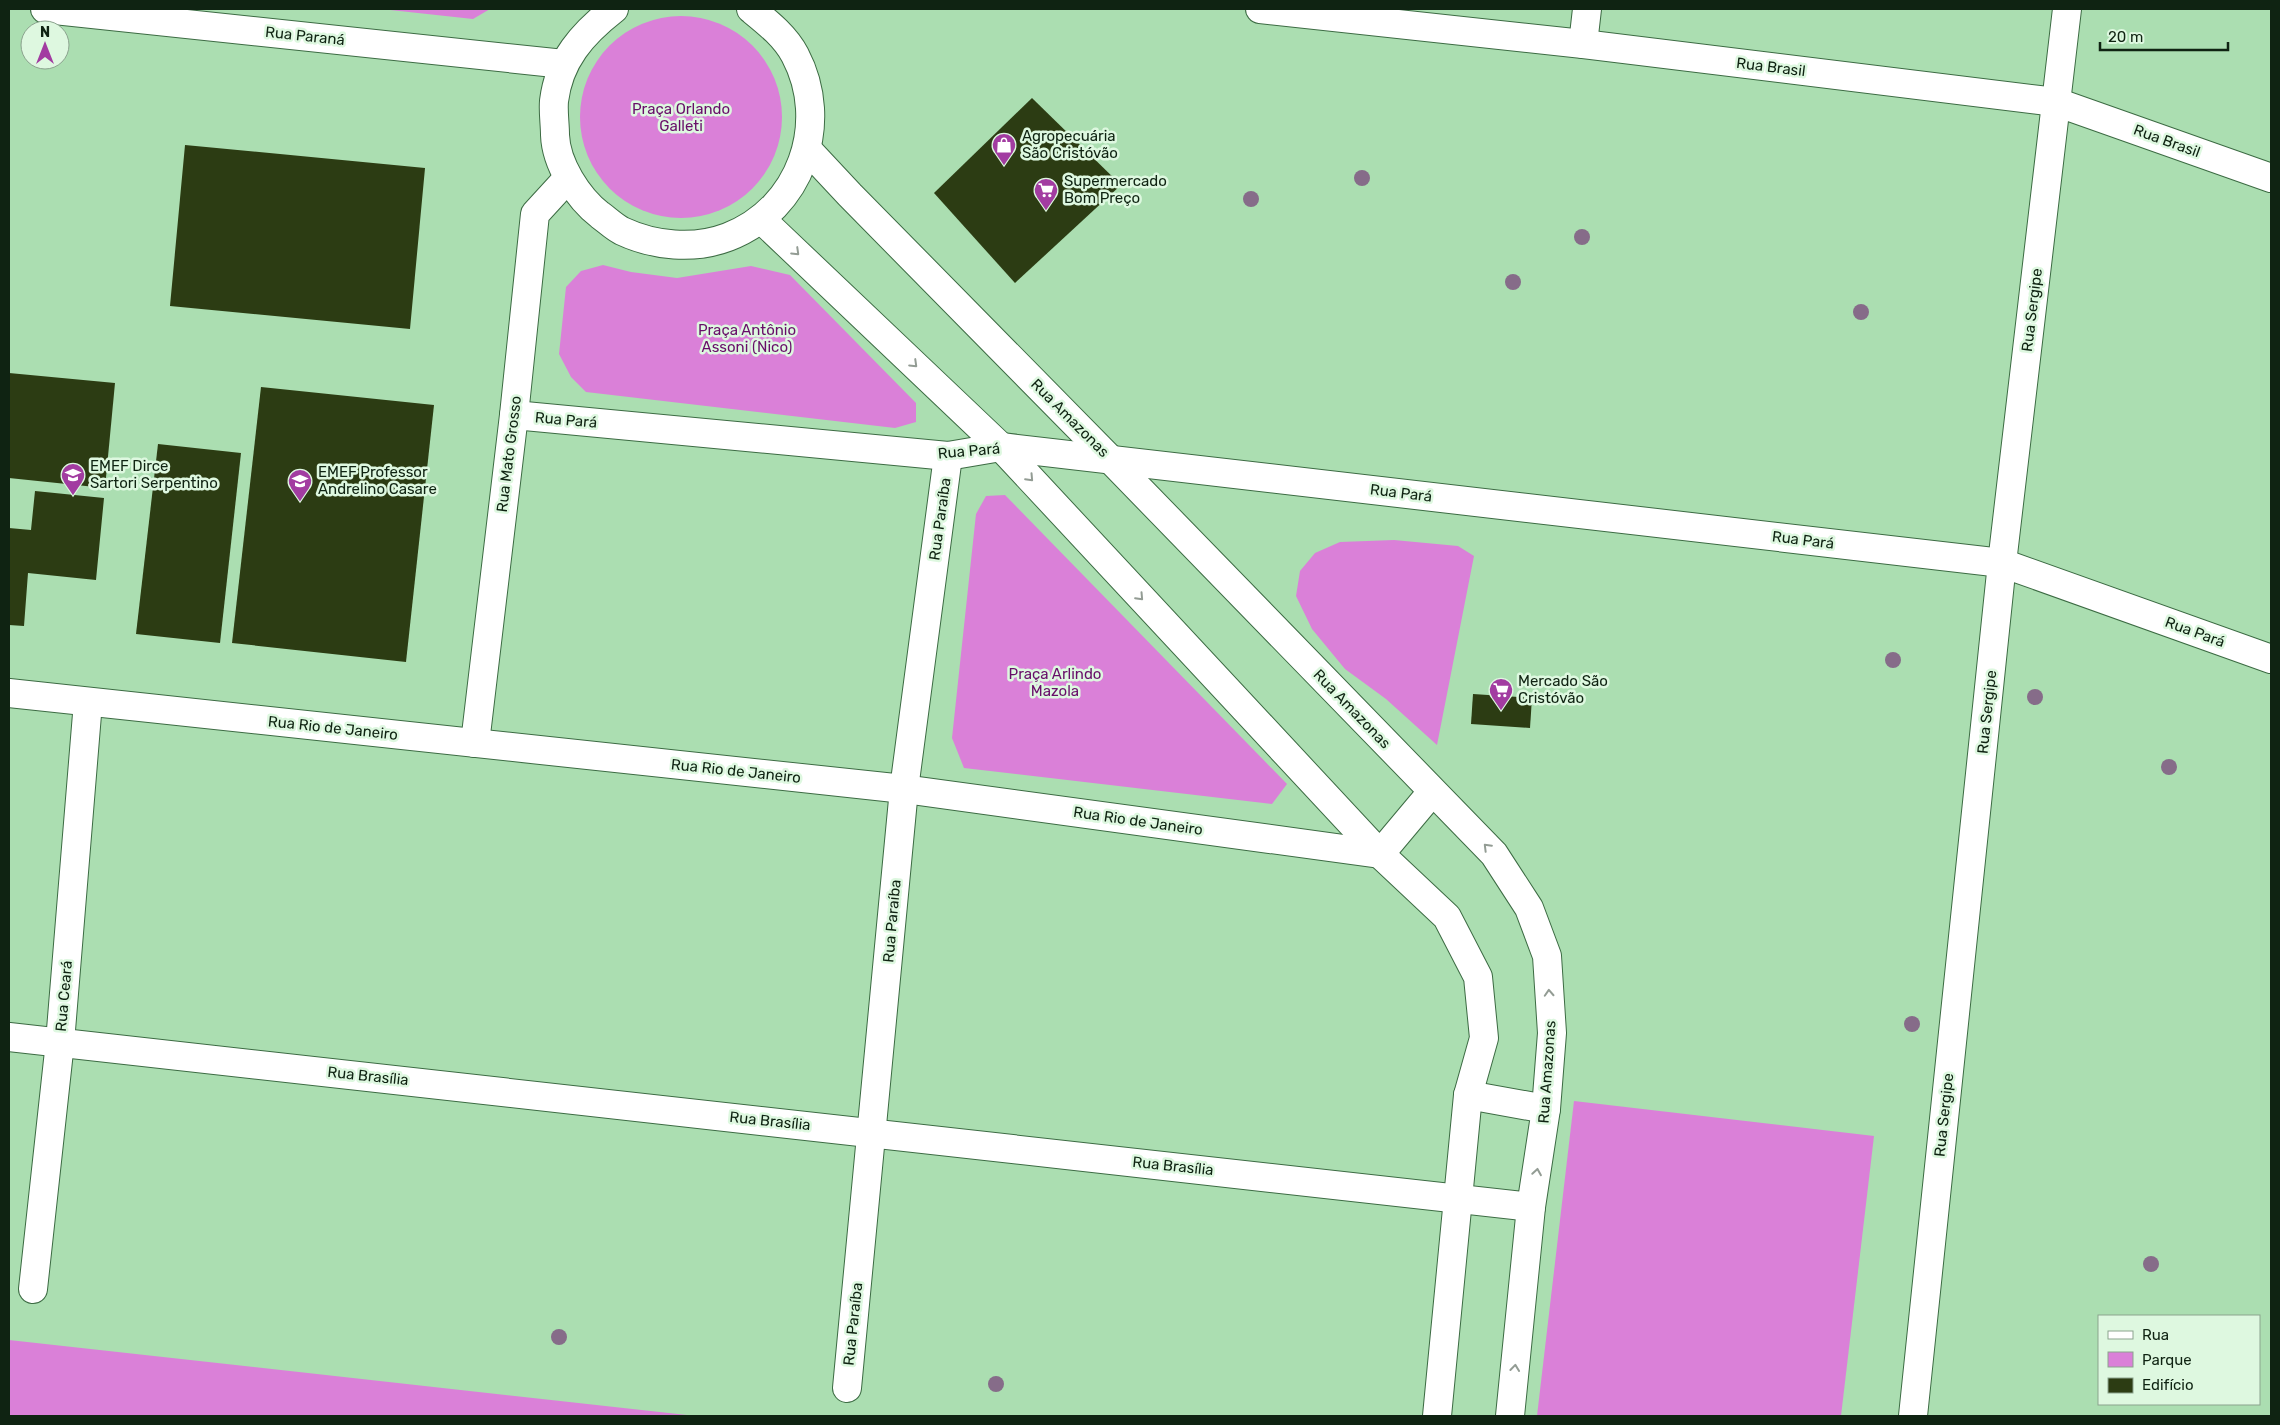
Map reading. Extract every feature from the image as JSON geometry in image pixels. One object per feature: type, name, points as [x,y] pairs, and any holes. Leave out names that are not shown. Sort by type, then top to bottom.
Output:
[{"type":"street","name":"Rua Paraná","points":[[45,9],[564,64]]},
{"type":"street","points":[[614,9],[587,18],[576,45],[564,64],[554,101],[555,141],[568,178],[590,208],[620,230],[655,243],[692,245],[728,237],[761,219],[782,199],[797,176],[808,149],[811,116],[807,84],[795,54],[775,28],[751,9]]},
{"type":"street","name":"Rua Brasil","points":[[1260,9],[1584,44],[2056,102],[2271,178]]},
{"type":"street","points":[[1584,44],[1587,9]]},
{"type":"street","name":"Rua Sergipe","points":[[1913,1416],[2002,563],[2066,9]]},
{"type":"street","name":"Rua Amazonas","points":[[808,149],[850,195],[1494,854],[1529,908],[1547,956],[1552,1033],[1546,1109],[1531,1207],[1510,1416]]},
{"type":"street","name":"Rua Mato Grosso","points":[[475,743],[514,415],[535,214],[568,178]]},
{"type":"street","points":[[761,219],[1001,447],[1380,854],[1447,917],[1478,977],[1484,1038],[1468,1095],[1438,1416]]},
{"type":"street","name":"Rua Pará","points":[[514,415],[948,456],[1001,447],[2002,563],[2271,659]]},
{"type":"street","name":"Rua Paraíba","points":[[847,1388],[904,788],[948,456]]},
{"type":"street","name":"Rua Rio de Janeiro","points":[[9,693],[904,788],[1380,854]]},
{"type":"street","name":"Rua Ceará","points":[[34,1289],[60,1042],[88,702]]},
{"type":"street","points":[[1380,854],[1432,792]]},
{"type":"street","name":"Rua Brasília","points":[[9,1037],[1531,1207]]},
{"type":"street","points":[[1468,1095],[1546,1109]]},
{"type":"green space","points":[[381,9],[490,9],[473,19]]},
{"type":"green space","name":"Praça Orlando Galleti","points":[[681,16],[710,20],[729,28],[745,39],[759,53],[770,69],[778,88],[782,117],[778,146],[770,165],[759,181],[745,195],[729,206],[710,214],[681,218],[652,214],[633,206],[617,195],[603,181],[592,165],[584,146],[580,117],[584,88],[592,69],[603,53],[617,39],[633,28],[652,20]]},
{"type":"green space","name":"Praça Antônio Assoni (Nico)","points":[[603,265],[631,272],[677,278],[751,266],[790,275],[916,403],[916,422],[895,428],[586,392],[571,377],[559,354],[566,287],[581,271]]},
{"type":"green space","name":"Praça Arlindo Mazola","points":[[1005,495],[1287,784],[1272,804],[964,768],[952,738],[976,514],[986,496]]},
{"type":"green space","points":[[1394,540],[1458,546],[1474,556],[1437,745],[1386,699],[1345,669],[1312,629],[1296,596],[1300,571],[1315,553],[1340,542]]},
{"type":"green space","points":[[1574,1101],[1874,1136],[1841,1416],[1537,1416]]},
{"type":"green space","points":[[9,1340],[696,1416],[9,1416]]},
{"type":"building","points":[[1032,98],[1121,185],[1015,283],[934,193]]},
{"type":"building","points":[[185,145],[425,168],[410,329],[170,306]]},
{"type":"building","points":[[9,373],[115,383],[105,488],[9,478]]},
{"type":"building","points":[[261,387],[434,405],[406,662],[232,643]]},
{"type":"building","points":[[158,444],[241,453],[220,643],[136,634]]},
{"type":"building","points":[[35,491],[104,498],[96,580],[28,573],[24,626],[9,625],[9,528],[31,530]]},
{"type":"building","name":"Mercado São Cristóvão","points":[[1473,694],[1532,698],[1530,728],[1471,724]]},
{"type":"place","name":"Agropecuária São Cristóvão","points":[[1004,166]]},
{"type":"place","name":"Supermercado Bom Preço","points":[[1046,211]]},
{"type":"place","name":"EMEF Dirce Sartori Serpentino","points":[[73,496]]},
{"type":"place","name":"EMEF Professor Andrelino Casare","points":[[300,502]]},
{"type":"place","name":"Mercado São Cristóvão","points":[[1501,711]]}]
